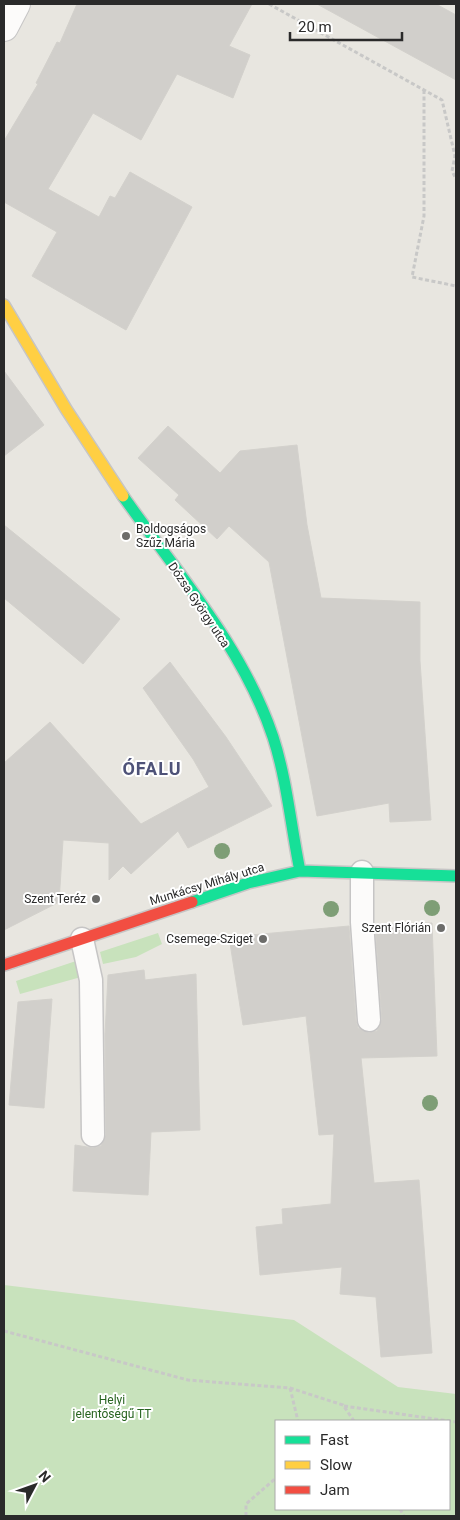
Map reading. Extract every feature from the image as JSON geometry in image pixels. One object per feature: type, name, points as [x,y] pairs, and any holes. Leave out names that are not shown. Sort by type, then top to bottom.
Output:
[{"type":"street","points":[[4,27],[16,4]]},
{"type":"street","name":"Dózsa György utca","points":[[4,305],[90,449],[202,604],[241,667],[268,720],[283,776],[300,872]]},
{"type":"street","name":"Munkácsy Mihály utca","points":[[4,966],[248,883],[300,872],[362,872],[456,876]]},
{"type":"lane","points":[[362,872],[362,922],[369,1020]]},
{"type":"lane","points":[[82,939],[91,980],[93,1134]]},
{"type":"path","points":[[269,4],[442,100],[455,156],[452,171],[456,180]]},
{"type":"path","points":[[424,90],[424,216],[412,277],[456,286]]},
{"type":"path","points":[[4,1331],[188,1380],[290,1388],[343,1405],[443,1420]]},
{"type":"path","points":[[290,1388],[298,1420]]},
{"type":"path","points":[[343,1405],[353,1420]]},
{"type":"path","points":[[246,1516],[246,1504],[275,1479]]},
{"type":"green space","points":[[158,933],[162,944],[136,957],[103,964],[100,952]]},
{"type":"green space","points":[[76,961],[81,977],[20,994],[16,981]]},
{"type":"green space","name":"Helyi jelentőségű TT","points":[[4,1285],[294,1320],[398,1387],[456,1394],[456,1516],[4,1516]]},
{"type":"building","points":[[77,4],[252,4],[229,46],[250,55],[233,98],[177,74],[141,140],[93,113],[48,189],[99,217],[110,196],[115,198],[130,172],[192,207],[126,330],[32,276],[57,232],[4,202],[4,141],[38,84],[36,83],[57,42],[60,43]]},
{"type":"building","points":[[317,4],[436,4],[456,15],[456,80]]},
{"type":"building","points":[[4,371],[44,425],[4,456]]},
{"type":"building","points":[[168,426],[220,473],[240,451],[297,445],[307,525],[321,598],[420,602],[420,661],[431,820],[390,822],[389,803],[317,816],[269,562],[229,526],[217,539],[175,500],[179,495],[138,458]]},
{"type":"building","points":[[4,525],[120,619],[83,664],[4,598]]},
{"type":"building","points":[[170,662],[226,737],[272,806],[188,848],[178,831],[131,874],[123,866],[109,880],[109,843],[63,840],[59,902],[4,930],[4,763],[50,722],[141,824],[209,787],[193,759],[143,688]]},
{"type":"building","points":[[432,923],[437,1056],[361,1058],[374,1183],[419,1180],[432,1353],[381,1357],[376,1297],[340,1294],[342,1267],[260,1275],[256,1227],[283,1224],[282,1209],[331,1204],[334,1134],[319,1135],[306,1016],[243,1025],[229,937],[349,926],[356,1021],[358,1028],[369,1033],[377,1031],[382,1020],[375,924]]},
{"type":"building","points":[[144,970],[145,980],[196,974],[200,1130],[151,1132],[148,1195],[73,1191],[75,1145],[93,1148],[101,1146],[106,1135],[105,1035],[108,975]]},
{"type":"building","points":[[52,999],[44,1108],[9,1105],[18,1002]]},
{"type":"traffic: fast","points":[[123,496],[207,612],[245,672],[260,704],[278,753],[300,871]]},
{"type":"traffic: fast","points":[[192,902],[248,883],[300,871],[456,876]]},
{"type":"traffic: slow","points":[[4,305],[66,409],[123,496]]},
{"type":"traffic: jam","points":[[4,965],[192,902]]},
{"type":"place","name":"Boldogságos Szűz Mária","points":[[126,536]]},
{"type":"place","name":"Szent Teréz","points":[[96,899]]},
{"type":"place","name":"Szent Flórián","points":[[441,928]]},
{"type":"place","name":"Csemege-Sziget","points":[[263,939]]},
{"type":"district","name":"ÓFALU","points":[[152,768]]}]
